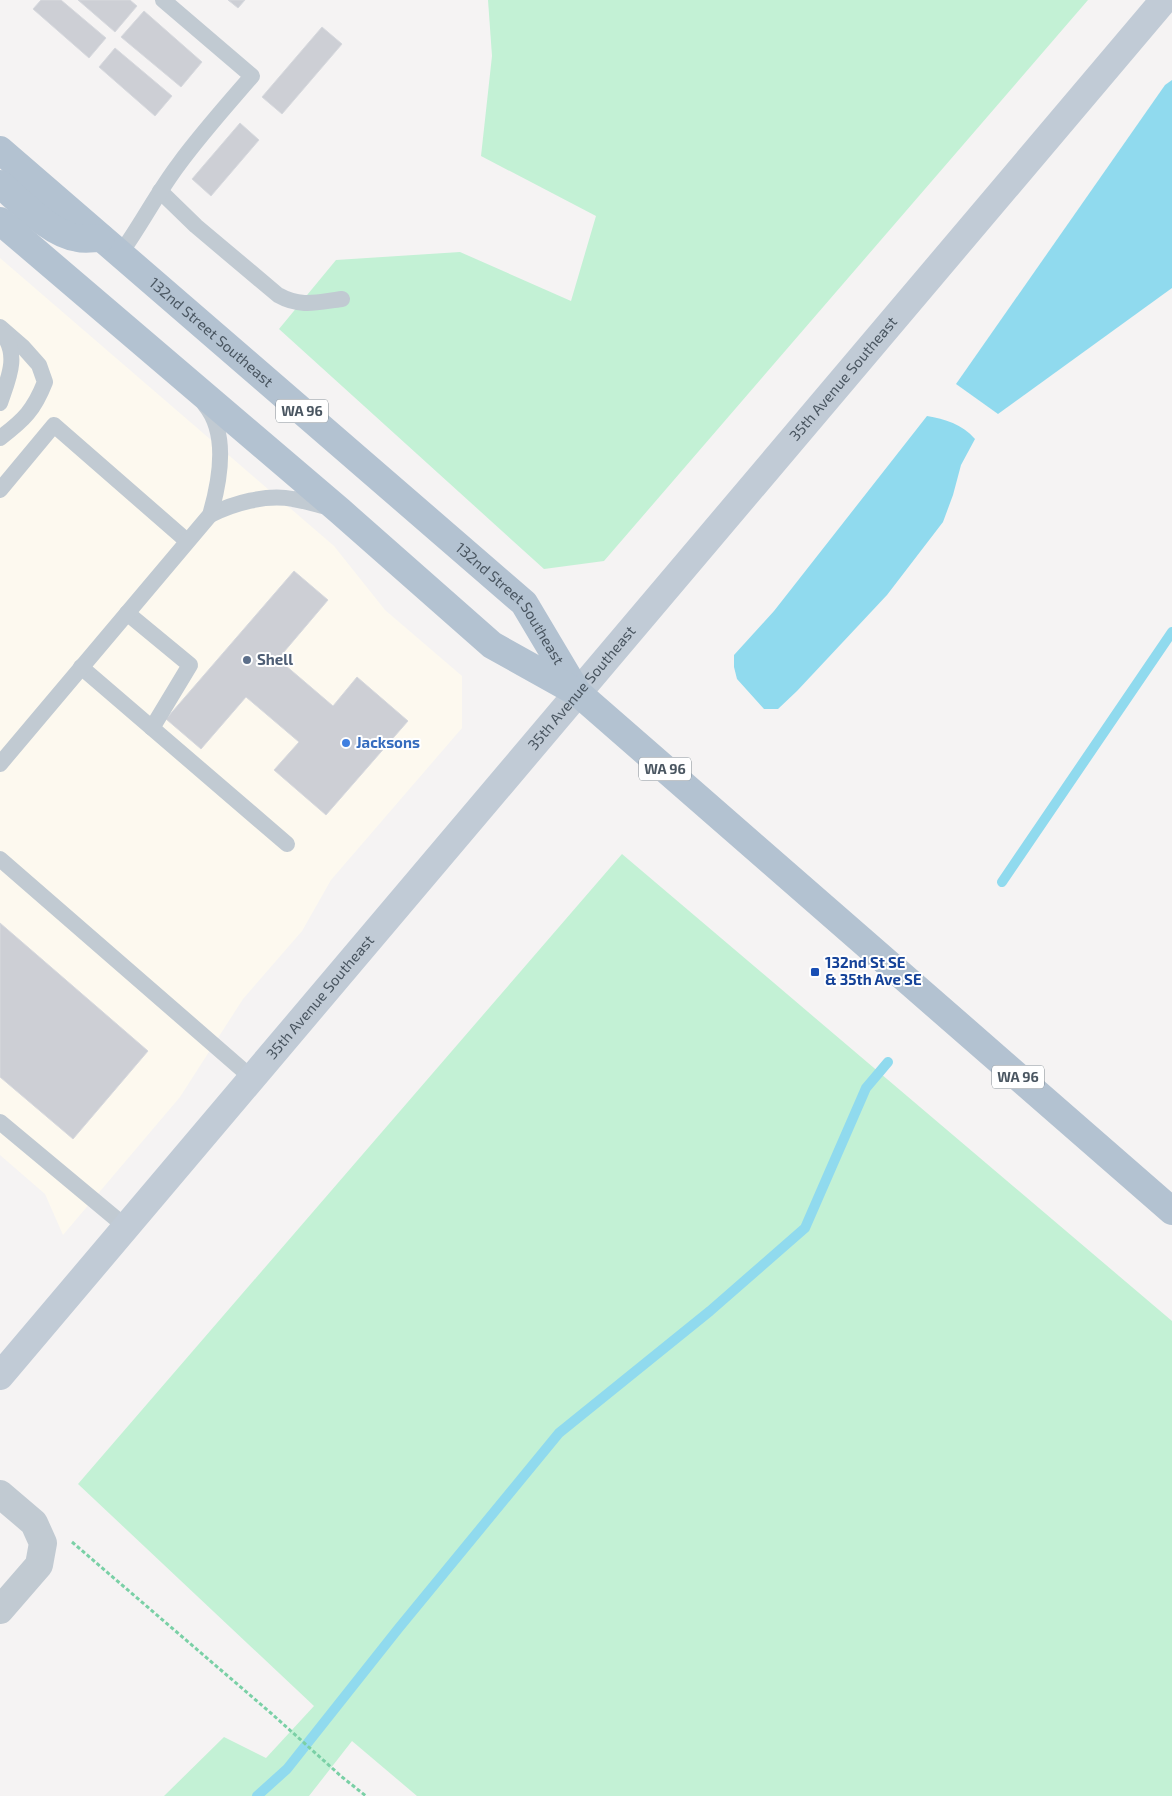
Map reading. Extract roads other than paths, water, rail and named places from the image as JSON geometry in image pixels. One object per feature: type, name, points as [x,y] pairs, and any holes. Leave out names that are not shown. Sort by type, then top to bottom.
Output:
[{"type":"main road","name":"132nd Street Southeast","points":[[0,150],[524,603],[578,693]]},
{"type":"main road","points":[[0,184],[46,223],[62,233],[78,239],[111,246]]},
{"type":"main road","name":"132nd Street Southeast","points":[[0,221],[177,370],[492,645],[578,693],[1172,1211]]},
{"type":"street","name":"35th Avenue Southeast","points":[[0,1376],[1164,0]]},
{"type":"street","points":[[0,1494],[34,1523],[43,1543],[39,1565],[0,1610]]},
{"type":"lane","points":[[111,246],[139,229],[160,191],[180,163],[252,76],[163,0]]},
{"type":"lane","points":[[160,191],[196,226],[278,295],[290,302],[305,304],[342,299]]},
{"type":"lane","points":[[0,329],[7,339],[13,363],[0,403]]},
{"type":"lane","points":[[0,329],[22,347],[39,365],[45,382],[37,402],[18,424],[0,438]]},
{"type":"lane","points":[[0,764],[210,515],[215,500],[220,462],[217,428],[209,409],[177,370]]},
{"type":"lane","points":[[0,490],[54,425],[188,541]]},
{"type":"lane","points":[[210,515],[229,506],[273,497],[293,498],[340,511]]},
{"type":"lane","points":[[127,613],[190,665],[152,728]]},
{"type":"lane","points":[[82,667],[286,844]]},
{"type":"lane","points":[[0,859],[252,1078]]},
{"type":"lane","points":[[0,1122],[126,1227]]},
{"type":"water","points":[[1172,80],[1172,288],[998,414],[956,384],[1165,85]]},
{"type":"water","points":[[927,416],[953,423],[975,439],[961,465],[943,522],[887,595],[797,691],[778,709],[764,709],[737,679],[734,655],[774,611]]},
{"type":"waterway","points":[[1002,882],[1172,632]]},
{"type":"waterway","points":[[257,1796],[287,1769],[398,1629],[559,1433],[710,1311],[805,1228],[866,1088],[888,1062]]},
{"type":"place","name":"Shell","points":[[247,660]]},
{"type":"place","name":"Jacksons","points":[[346,743]]},
{"type":"place","name":"132nd St SE & 35th Ave SE","points":[[815,972]]}]
